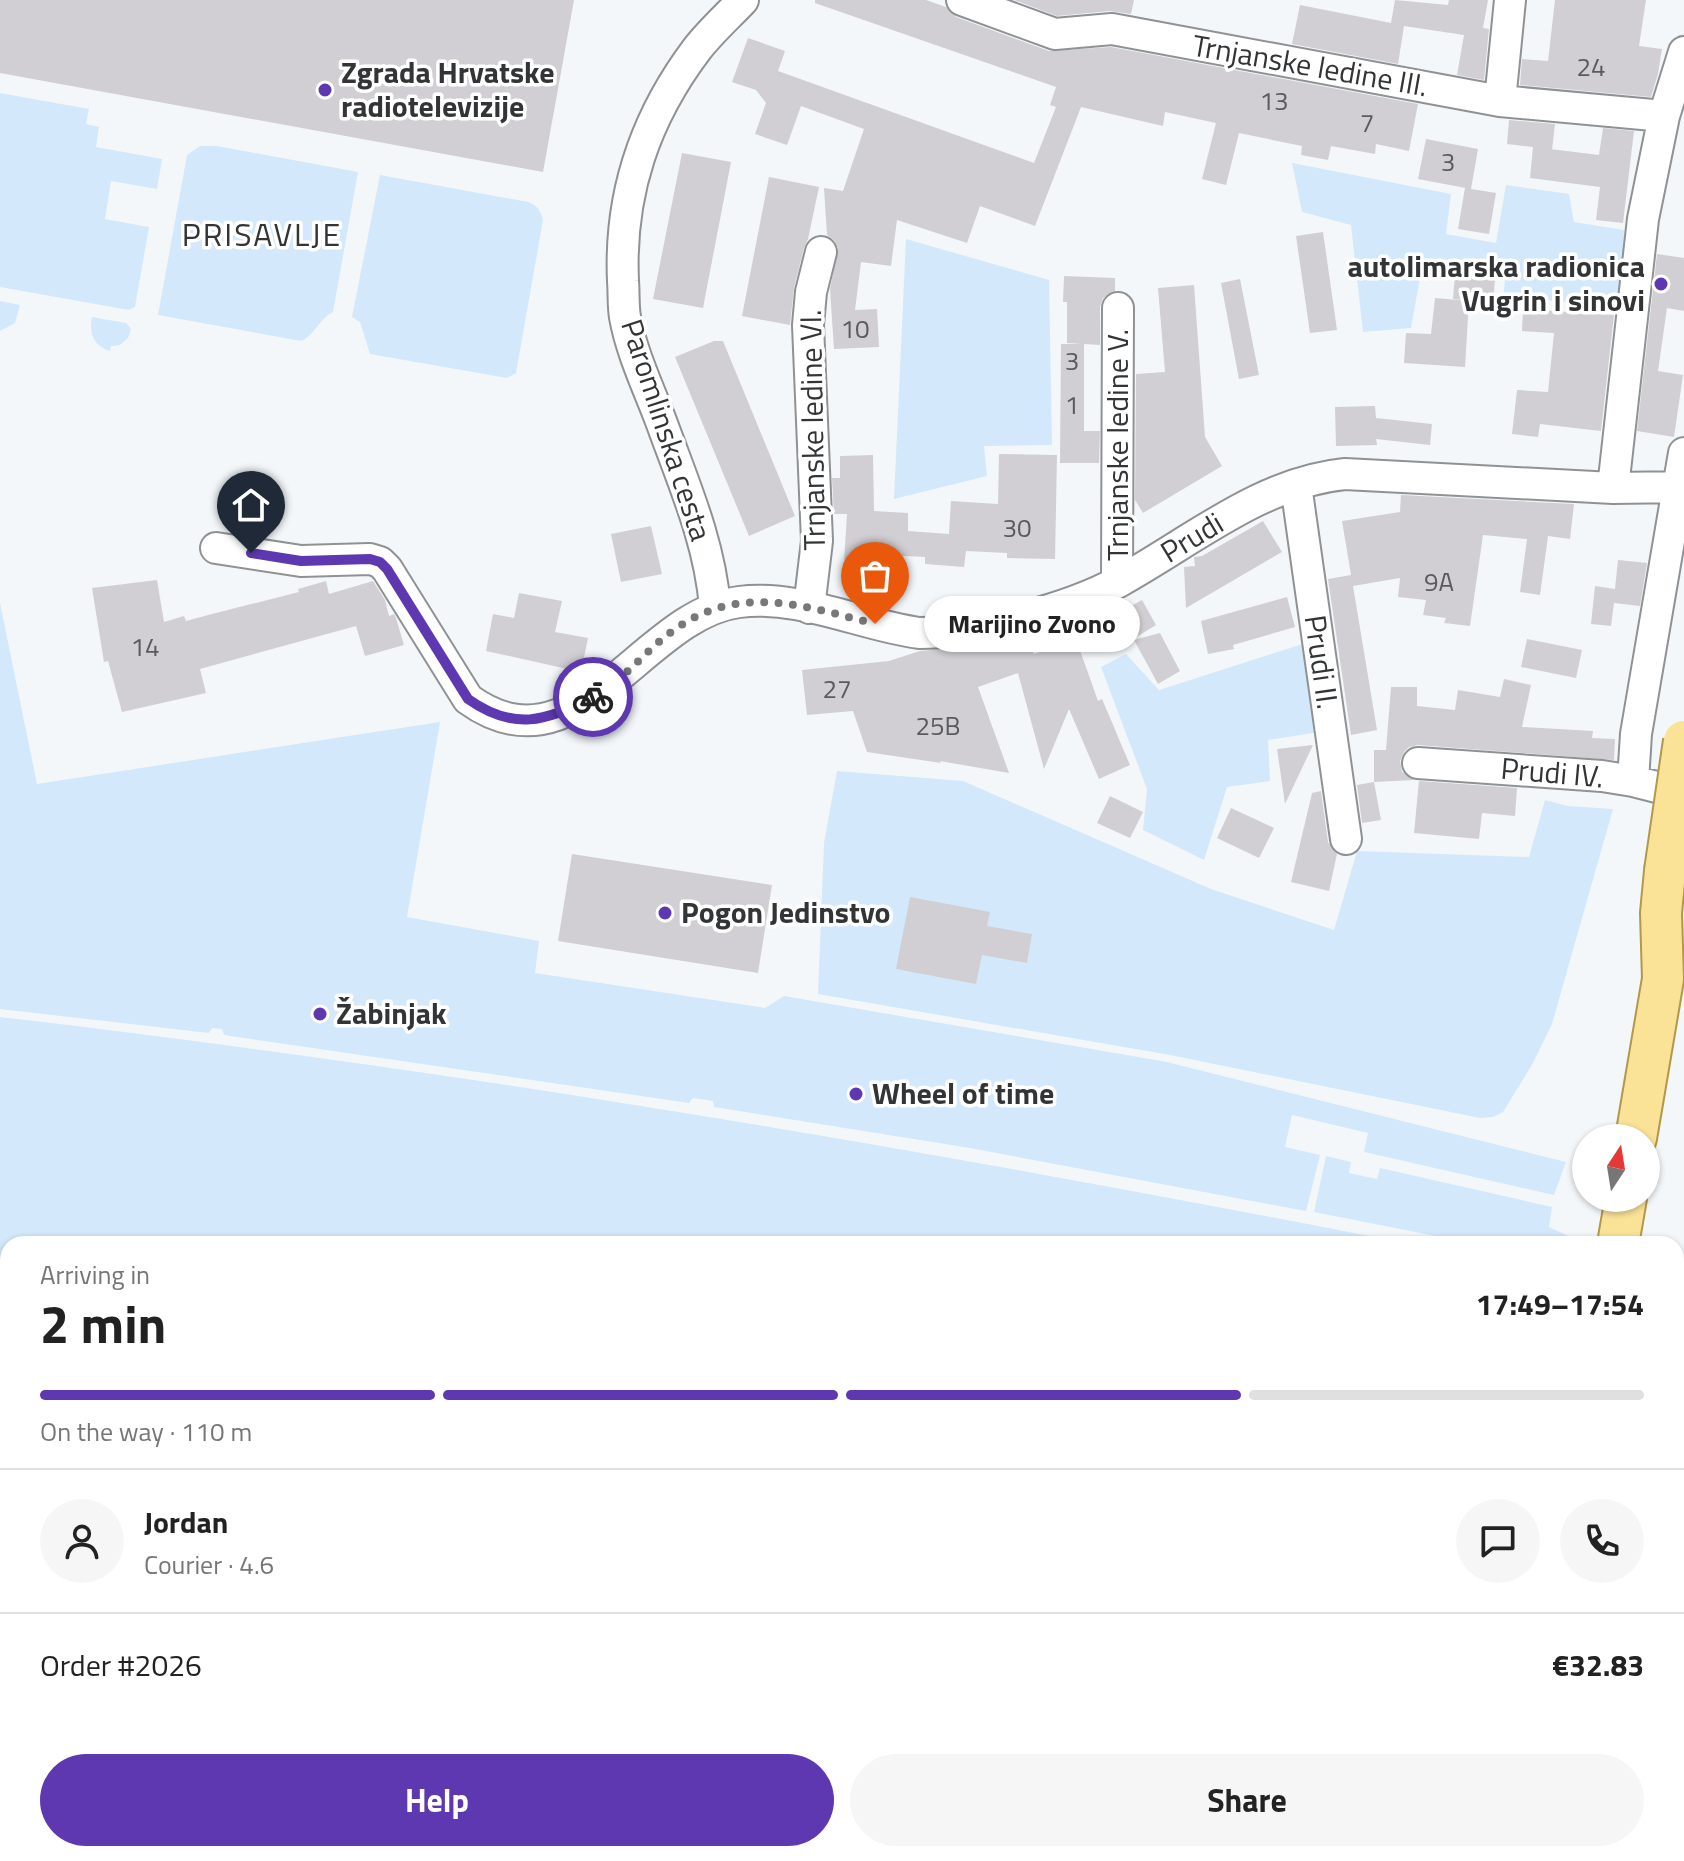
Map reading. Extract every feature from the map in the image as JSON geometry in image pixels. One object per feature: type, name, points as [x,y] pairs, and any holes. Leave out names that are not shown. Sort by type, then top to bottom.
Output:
[{"type":"main road","points":[[1638,1124],[1663,979],[1661,913],[1684,741]]},
{"type":"main road","points":[[1663,979],[1684,927]]},
{"type":"main road","points":[[1619,1236],[1624,1212]]},
{"type":"street","name":"Paromlinska cesta","points":[[715,607],[707,552],[699,525],[625,317],[622,249],[632,178],[649,129],[669,90],[699,46],[743,0]]},
{"type":"street","name":"Trnjanske ledine III.","points":[[962,0],[1055,34],[1112,29],[1500,101],[1664,116]]},
{"type":"street","points":[[1500,101],[1510,0]]},
{"type":"street","points":[[1613,488],[1643,219],[1664,116],[1684,52]]},
{"type":"street","name":"Trnjanske ledine VI.","points":[[809,608],[817,541],[808,325],[811,292],[821,252]]},
{"type":"street","name":"Trnjanske ledine V.","points":[[1117,582],[1118,308]]},
{"type":"street","points":[[1633,781],[1636,734],[1681,488],[1684,453]]},
{"type":"street","name":"Prudi","points":[[715,607],[762,601],[809,608],[905,631],[936,633],[1018,617],[1073,602],[1117,582],[1242,508],[1318,477],[1345,474],[1613,488],[1681,488]]},
{"type":"street","name":"Prudi II.","points":[[1296,485],[1346,839]]},
{"type":"street","points":[[216,548],[301,561],[370,559],[380,562],[468,699],[486,712],[504,719],[548,716],[587,700],[600,693],[673,630],[715,607]]},
{"type":"street","name":"Prudi IV.","points":[[1418,763],[1633,781],[1684,794]]},
{"type":"shaded area","points":[[0,93],[89,109],[86,124],[99,127],[96,147],[162,159],[157,189],[111,181],[105,219],[149,227],[135,307],[129,310],[0,287]]},
{"type":"shaded area","points":[[200,146],[217,146],[358,172],[333,312],[306,339],[301,341],[158,315],[187,155]]},
{"type":"shaded area","points":[[1292,163],[1451,194],[1446,234],[1496,243],[1506,185],[1569,194],[1574,222],[1624,230],[1622,306],[1503,297],[1506,273],[1422,267],[1411,328],[1363,332],[1351,225],[1302,212]]},
{"type":"shaded area","points":[[380,175],[528,202],[538,209],[543,220],[516,373],[507,378],[370,354],[360,322],[352,317]]},
{"type":"shaded area","points":[[906,239],[1049,280],[1052,445],[984,446],[987,476],[894,499]]},
{"type":"shaded area","points":[[0,301],[20,305],[15,323],[0,331]]},
{"type":"shaded area","points":[[92,317],[126,323],[131,329],[128,338],[120,345],[111,346],[110,351],[104,349],[94,338]]},
{"type":"shaded area","points":[[0,603],[37,784],[440,722],[407,917],[539,941],[535,973],[765,1008],[784,996],[1167,1062],[1566,1162],[1554,1195],[1364,1152],[1368,1133],[1292,1115],[1285,1147],[1320,1155],[1306,1211],[970,1148],[714,1107],[713,1101],[693,1098],[689,1103],[224,1035],[222,1029],[212,1028],[209,1033],[0,1009]]},
{"type":"shaded area","points":[[1309,642],[1319,732],[1268,740],[1270,781],[1227,787],[1204,860],[1143,830],[1147,789],[1101,667],[1126,654],[1159,690]]},
{"type":"shaded area","points":[[837,771],[963,781],[1211,889],[1334,930],[1357,851],[1529,857],[1545,800],[1568,806],[1613,809],[1552,1024],[1503,1112],[1480,1118],[1170,1055],[818,994],[824,843]]},
{"type":"shaded area","points":[[0,1017],[354,1063],[707,1117],[1059,1177],[1369,1236],[0,1236]]},
{"type":"shaded area","points":[[1326,1156],[1351,1162],[1349,1173],[1377,1179],[1380,1168],[1552,1207],[1549,1227],[1568,1236],[1436,1236],[1314,1212]]},
{"type":"building","name":"Zgrada Hrvatske radiotelevizije","points":[[0,0],[574,0],[543,172],[0,73]]},
{"type":"building","points":[[815,0],[926,0],[946,7],[956,17],[1049,51],[1111,47],[1418,104],[1409,151],[1376,144],[1375,154],[1331,146],[1328,160],[1301,155],[1302,146],[1239,133],[1226,185],[1202,179],[1216,123],[1165,112],[1163,126],[1081,107],[1035,226],[980,206],[967,243],[897,220],[891,266],[861,262],[855,310],[877,309],[879,347],[834,349],[830,289],[838,248],[827,235],[824,188],[843,191],[864,129],[801,106],[787,145],[755,134],[766,103],[756,90],[732,82],[748,38],[785,51],[778,71],[1034,163],[1056,107],[1050,105],[1056,87],[815,3]]},
{"type":"building","points":[[1014,0],[1134,0],[1131,14],[1110,11],[1057,16]]},
{"type":"building","points":[[1395,0],[1448,5],[1449,0],[1488,0],[1483,28],[1489,29],[1484,80],[1457,75],[1464,35],[1404,26],[1398,64],[1292,44],[1300,5],[1391,23]]},
{"type":"building","points":[[1555,0],[1646,0],[1639,46],[1662,49],[1651,97],[1520,85],[1522,59],[1548,61]]},
{"type":"building","points":[[1509,120],[1555,124],[1552,149],[1599,155],[1603,128],[1634,131],[1623,223],[1596,220],[1600,187],[1530,178],[1533,147],[1507,144]]},
{"type":"building","points":[[1426,139],[1478,149],[1471,189],[1418,179]]},
{"type":"building","points":[[682,153],[731,162],[703,308],[653,299]]},
{"type":"building","points":[[769,177],[819,187],[794,288],[790,325],[742,316]]},
{"type":"building","points":[[1465,188],[1496,193],[1489,234],[1458,229]]},
{"type":"building","points":[[1323,232],[1337,330],[1310,333],[1296,236]]},
{"type":"building","points":[[1657,254],[1684,258],[1684,311],[1667,308],[1658,371],[1683,375],[1674,437],[1637,431]]},
{"type":"building","points":[[1455,275],[1495,279],[1493,303],[1453,299]]},
{"type":"building","points":[[1064,276],[1115,278],[1115,291],[1103,298],[1100,307],[1100,345],[1084,344],[1084,431],[1100,431],[1099,463],[1060,463],[1061,344],[1082,344],[1067,343]]},
{"type":"building","points":[[1240,279],[1259,375],[1239,379],[1221,283]]},
{"type":"building","points":[[1194,285],[1205,437],[1222,466],[1143,513],[1135,500],[1136,374],[1165,372],[1158,288]]},
{"type":"building","points":[[1435,298],[1469,301],[1465,367],[1404,363],[1406,333],[1431,334]]},
{"type":"building","points":[[1523,309],[1614,315],[1601,431],[1540,424],[1538,437],[1512,434],[1517,390],[1548,392],[1554,333],[1522,331]]},
{"type":"building","points":[[714,341],[723,341],[795,516],[749,536],[675,357]]},
{"type":"building","points":[[1375,406],[1376,418],[1432,424],[1430,445],[1376,439],[1377,445],[1336,446],[1335,407]]},
{"type":"building","points":[[999,454],[1057,455],[1055,559],[1007,558],[1007,553],[966,551],[964,567],[925,564],[925,557],[884,555],[883,565],[844,562],[847,514],[834,514],[832,478],[840,478],[840,456],[873,455],[874,511],[908,513],[908,531],[949,534],[951,501],[998,504]]},
{"type":"building","points":[[1401,495],[1574,504],[1570,539],[1548,536],[1540,595],[1520,592],[1527,539],[1483,535],[1470,626],[1444,623],[1446,618],[1423,615],[1426,600],[1398,597],[1400,578],[1353,586],[1377,730],[1351,735],[1328,579],[1351,575],[1342,521],[1400,512]]},
{"type":"building","points":[[1263,521],[1282,552],[1186,608],[1184,567],[1195,566],[1194,557],[1202,556]]},
{"type":"building","points":[[651,526],[662,574],[621,582],[611,534]]},
{"type":"building","points":[[1618,560],[1647,563],[1640,606],[1614,603],[1611,626],[1591,624],[1595,586],[1615,589]]},
{"type":"building","points":[[157,580],[164,622],[184,616],[186,621],[299,592],[298,589],[326,581],[329,594],[373,581],[385,600],[389,616],[394,614],[396,618],[404,645],[365,656],[356,626],[200,669],[206,693],[122,712],[108,661],[104,662],[92,588]]},
{"type":"building","points":[[519,593],[562,601],[555,632],[588,638],[581,672],[486,651],[493,614],[514,618]]},
{"type":"building","points":[[1287,597],[1295,627],[1233,645],[1234,649],[1208,654],[1201,621]]},
{"type":"building","points":[[1142,600],[1156,625],[1133,639],[1118,613]]},
{"type":"building","points":[[1160,633],[1180,671],[1158,684],[1134,640]]},
{"type":"building","points":[[1027,635],[1034,654],[1076,639],[1098,701],[1102,699],[1130,765],[1099,779],[1069,709],[1044,769],[1018,673],[978,687],[1009,773],[867,752],[853,711],[807,715],[802,670],[889,661],[920,651],[974,646],[975,649]]},
{"type":"building","points":[[1527,639],[1582,650],[1576,678],[1521,667]]},
{"type":"building","points":[[1504,679],[1531,685],[1522,727],[1593,731],[1592,738],[1615,739],[1614,760],[1418,745],[1409,747],[1400,761],[1402,772],[1414,780],[1374,782],[1374,750],[1386,750],[1391,687],[1417,687],[1417,706],[1455,710],[1458,690],[1500,697]]},
{"type":"building","points":[[1313,745],[1285,804],[1277,749]]},
{"type":"building","points":[[1419,781],[1517,788],[1515,816],[1482,813],[1479,839],[1414,833]]},
{"type":"building","points":[[1374,782],[1381,820],[1362,823],[1357,785]]},
{"type":"building","points":[[1321,791],[1328,842],[1337,854],[1329,891],[1291,882],[1312,793]]},
{"type":"building","points":[[1110,796],[1143,812],[1130,838],[1097,823]]},
{"type":"building","points":[[1231,808],[1274,828],[1259,858],[1217,838]]},
{"type":"building","name":"Pogon Jedinstvo","points":[[572,854],[772,885],[758,973],[558,941]]},
{"type":"building","points":[[910,897],[990,912],[987,926],[1032,934],[1027,963],[982,955],[976,984],[896,969]]},
{"type":"way so far","points":[[593,697],[673,630],[715,607],[762,601],[809,608],[875,624]]},
{"type":"place","name":"Zgrada Hrvatske radiotelevizije","points":[[325,90]]},
{"type":"place","name":"autolimarska radionica Vugrin i sinovi","points":[[1661,284]]},
{"type":"place","name":"Marijino Zvono","points":[[875,624]]},
{"type":"place","name":"Pogon Jedinstvo","points":[[665,913]]},
{"type":"place","name":"Žabinjak","points":[[320,1014]]},
{"type":"place","name":"Wheel of time","points":[[856,1094]]},
{"type":"district","name":"PRISAVLJE","points":[[262,235]]},
{"type":"route","points":[[251,553],[301,561],[370,559],[380,562],[468,699],[486,712],[504,719],[523,720],[548,716],[593,697]]}]
